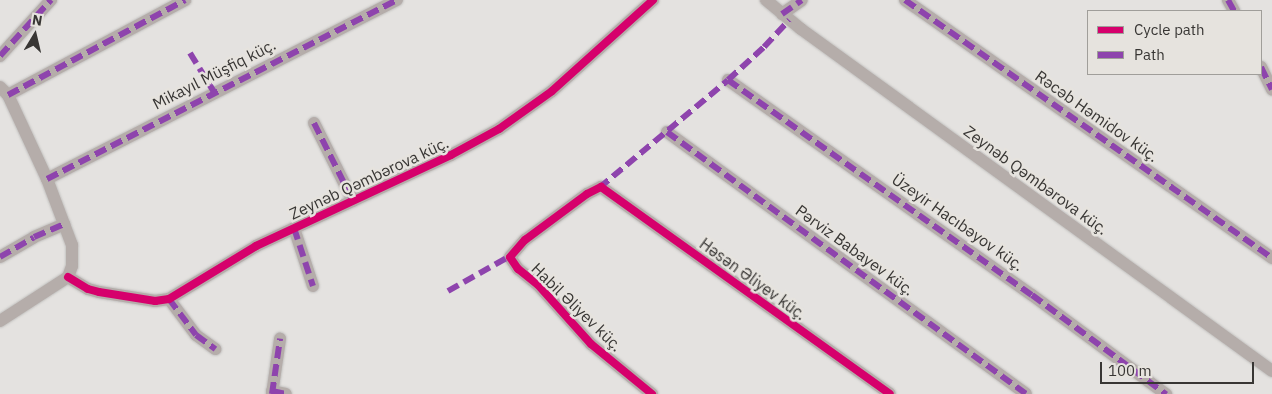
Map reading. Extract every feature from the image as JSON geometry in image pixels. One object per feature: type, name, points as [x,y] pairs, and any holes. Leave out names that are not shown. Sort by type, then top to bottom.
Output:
[{"type":"street","points":[[0,56],[51,0]]},
{"type":"street","points":[[0,321],[68,276],[73,257],[72,245],[47,179],[4,91],[185,0]]},
{"type":"street","name":"Mikayıl Müşfiq küç.","points":[[47,179],[397,0]]},
{"type":"street","name":"Zeynəb Qəmbərova küç.","points":[[169,299],[256,246],[451,155],[499,129],[552,91],[653,0]]},
{"type":"street","name":"Zeynəb Qəmbərova küç.","points":[[766,0],[782,14],[1272,371]]},
{"type":"street","points":[[782,14],[802,0]]},
{"type":"street","name":"Rəcəb Həmidov küç.","points":[[905,0],[1272,258]]},
{"type":"street","points":[[1262,69],[1272,90]]},
{"type":"street","name":"Üzeyir Hacıbəyov küç.","points":[[728,80],[1032,295],[1166,394]]},
{"type":"street","points":[[314,123],[353,201]]},
{"type":"street","name":"Pərviz Babayev küç.","points":[[667,132],[1026,394]]},
{"type":"street","name":"Habil Əliyev küç.","points":[[601,187],[588,194],[526,240],[510,256],[518,269],[538,285],[591,344],[652,394]]},
{"type":"street","name":"Həsən Əliyev küç.","points":[[601,187],[890,394]]},
{"type":"street","points":[[0,257],[34,237],[64,224]]},
{"type":"street","points":[[294,228],[313,286]]},
{"type":"street","points":[[68,276],[88,289],[99,292],[155,301],[169,299],[196,335],[215,349]]},
{"type":"street","points":[[280,339],[272,393],[286,394]]},
{"type":"marked path","points":[[0,56],[51,0]]},
{"type":"marked path","points":[[8,95],[185,0]]},
{"type":"marked path","points":[[47,179],[397,0]]},
{"type":"marked path","points":[[782,14],[802,0]]},
{"type":"marked path","points":[[905,0],[1272,258]]},
{"type":"marked path","points":[[1228,0],[1233,10]]},
{"type":"marked path","points":[[599,188],[728,80],[764,47],[789,20]]},
{"type":"marked path","points":[[190,53],[214,92]]},
{"type":"marked path","points":[[1262,69],[1272,90]]},
{"type":"marked path","points":[[728,80],[1032,295],[1166,394]]},
{"type":"marked path","points":[[314,123],[353,201]]},
{"type":"marked path","points":[[667,132],[1026,394]]},
{"type":"marked path","points":[[0,257],[34,237],[64,224]]},
{"type":"marked path","points":[[294,228],[313,286]]},
{"type":"marked path","points":[[448,291],[512,255]]},
{"type":"marked path","points":[[169,299],[196,335],[215,349]]},
{"type":"marked path","points":[[272,394],[280,339]]},
{"type":"marked path","points":[[272,391],[286,394]]},
{"type":"cycle path","points":[[68,277],[88,289],[99,292],[155,301],[169,299],[256,246],[451,155],[499,129],[552,91],[653,0]]},
{"type":"cycle path","points":[[652,394],[591,344],[538,285],[518,269],[510,257],[525,240],[587,194],[601,187],[890,394]]}]
